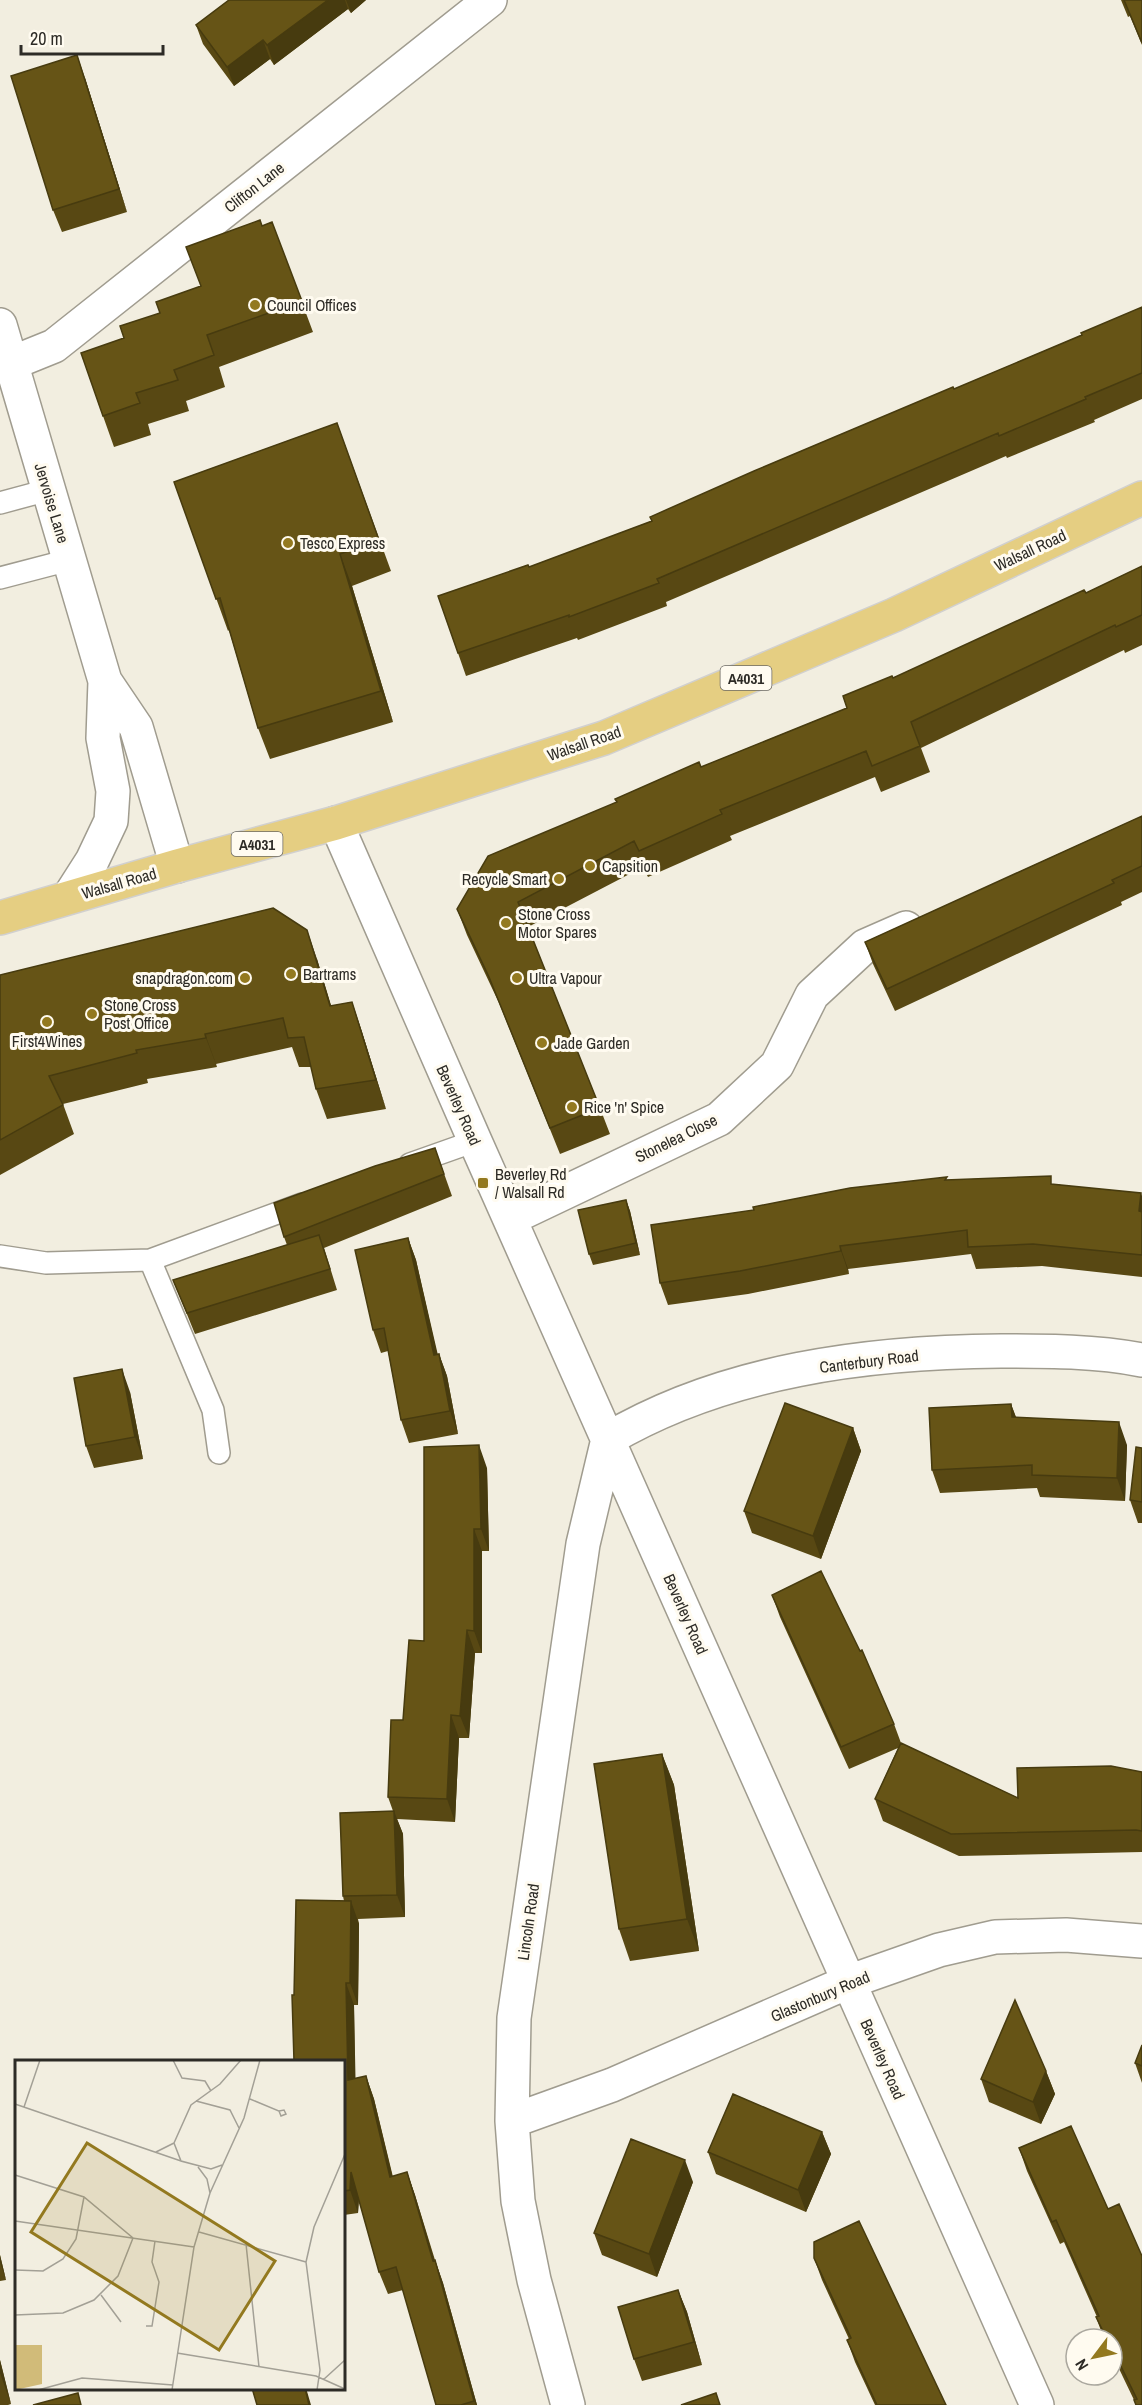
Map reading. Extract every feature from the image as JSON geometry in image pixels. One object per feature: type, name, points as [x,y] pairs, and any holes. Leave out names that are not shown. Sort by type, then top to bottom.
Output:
[{"type":"main road","name":"Walsall Road","points":[[0,918],[177,866],[336,823],[604,738],[894,615],[1142,498]]},
{"type":"street","name":"Clifton Lane","points":[[12,363],[54,346],[490,0]]},
{"type":"street","name":"Jervoise Lane","points":[[0,325],[105,681],[136,727],[177,866]]},
{"type":"street","name":"Jervoise Lane","points":[[69,897],[92,861],[111,821],[113,791],[103,738],[105,681]]},
{"type":"street","name":"Beverley Road","points":[[336,823],[475,1141],[1038,2405]]},
{"type":"street","name":"Stonelea Close","points":[[511,1218],[719,1119],[777,1065],[812,994],[866,946],[929,917]]},
{"type":"street","name":"Canterbury Road","points":[[608,1439],[641,1419],[711,1392],[784,1373],[872,1358],[948,1351],[1040,1351],[1118,1356],[1142,1360]]},
{"type":"street","name":"Lincoln Road","points":[[568,2405],[534,2280],[518,2201],[512,2121],[514,2018],[583,1544],[608,1439]]},
{"type":"street","name":"Glastonbury Road","points":[[512,2121],[612,2085],[849,1982],[939,1950],[995,1937],[1066,1935],[1142,1941]]},
{"type":"lane","points":[[0,503],[48,490]]},
{"type":"lane","points":[[0,578],[69,560]]},
{"type":"lane","points":[[396,1170],[475,1141]]},
{"type":"lane","points":[[0,1256],[46,1263],[150,1260],[318,1198]]},
{"type":"lane","points":[[150,1260],[213,1410],[219,1453]]},
{"type":"building","points":[[229,0],[328,0],[267,45],[263,40],[227,67],[196,25]]},
{"type":"building","points":[[1124,0],[1142,0],[1142,43]]},
{"type":"building","points":[[77,55],[119,189],[53,210],[11,76]]},
{"type":"building","points":[[260,220],[262,226],[272,222],[302,301],[207,335],[214,355],[174,370],[178,380],[136,393],[140,403],[103,416],[81,353],[124,338],[120,326],[160,313],[156,302],[201,286],[186,247]]},
{"type":"building","points":[[1142,307],[1142,373],[999,436],[998,433],[657,579],[659,583],[569,617],[569,615],[458,653],[438,596],[528,565],[529,567],[652,521],[650,517],[754,471],[1082,335],[1081,333]]},
{"type":"building","points":[[337,423],[379,540],[340,554],[381,691],[258,728],[220,598],[216,599],[174,482]]},
{"type":"building","points":[[1142,566],[1142,615],[1116,627],[1115,625],[911,722],[920,746],[872,766],[866,751],[720,810],[722,814],[639,851],[634,841],[518,902],[600,1108],[550,1128],[489,977],[457,909],[488,856],[617,802],[615,799],[699,762],[701,767],[847,708],[843,696],[892,676],[893,678],[1084,590],[1086,593]]},
{"type":"building","points":[[1142,816],[1142,866],[1112,880],[1114,883],[887,989],[865,942]]},
{"type":"building","points":[[273,908],[307,930],[330,1006],[352,1002],[376,1080],[316,1089],[304,1037],[288,1038],[283,1018],[205,1034],[206,1038],[136,1050],[137,1053],[49,1076],[63,1105],[0,1140],[0,975]]},
{"type":"building","points":[[435,1148],[444,1174],[284,1237],[274,1203],[375,1166]]},
{"type":"building","points":[[1051,1176],[1051,1184],[1141,1193],[1139,1211],[1142,1212],[1142,1255],[1033,1244],[968,1247],[967,1230],[840,1246],[841,1251],[740,1271],[660,1283],[651,1225],[754,1210],[753,1207],[850,1188],[947,1177],[945,1180]]},
{"type":"building","points":[[626,1200],[636,1243],[589,1254],[578,1210]]},
{"type":"building","points":[[319,1235],[330,1269],[187,1313],[173,1280]]},
{"type":"building","points":[[408,1238],[434,1355],[439,1354],[450,1411],[401,1420],[384,1328],[373,1330],[355,1250]]},
{"type":"building","points":[[122,1369],[135,1437],[86,1446],[74,1378]]},
{"type":"building","points":[[785,1403],[853,1428],[813,1536],[744,1511]]},
{"type":"building","points":[[1011,1404],[1012,1417],[1119,1422],[1117,1478],[1032,1475],[1032,1465],[932,1470],[929,1408]]},
{"type":"building","points":[[479,1445],[481,1529],[474,1529],[474,1631],[467,1630],[460,1716],[451,1715],[447,1799],[388,1797],[391,1720],[403,1720],[409,1640],[424,1641],[424,1447]]},
{"type":"building","points":[[1136,1447],[1142,1448],[1142,1502],[1130,1500]]},
{"type":"building","points":[[821,1571],[860,1651],[862,1650],[894,1724],[841,1747],[772,1595]]},
{"type":"building","points":[[901,1743],[1018,1798],[1017,1768],[1111,1766],[1142,1772],[1142,1831],[951,1834],[875,1799]]},
{"type":"building","points":[[662,1754],[687,1919],[619,1929],[594,1764]]},
{"type":"building","points":[[394,1811],[397,1895],[343,1896],[340,1813]]},
{"type":"building","points":[[296,1900],[351,1901],[350,1983],[346,1983],[348,2080],[366,2076],[390,2177],[407,2172],[433,2261],[435,2260],[474,2401],[461,2405],[436,2405],[396,2267],[379,2272],[351,2172],[350,2190],[345,2191],[345,2060],[294,2060],[292,1995],[294,1995]]},
{"type":"building","points":[[1015,2000],[1046,2071],[1033,2102],[981,2079]]},
{"type":"building","points":[[1142,2045],[1142,2066],[1135,2063]]},
{"type":"building","points":[[733,2094],[822,2132],[798,2190],[708,2152]]},
{"type":"building","points":[[1071,2126],[1108,2209],[1119,2204],[1142,2256],[1142,2405],[1136,2405],[1134,2400],[1137,2399],[1124,2372],[1124,2327],[1101,2327],[1096,2317],[1099,2316],[1056,2220],[1052,2222],[1019,2148]]},
{"type":"building","points":[[631,2139],[685,2160],[649,2254],[594,2233]]},
{"type":"building","points":[[859,2221],[946,2405],[877,2405],[847,2340],[851,2338],[814,2258],[814,2242]]},
{"type":"building","points":[[678,2290],[694,2342],[634,2359],[618,2307]]},
{"type":"building","points":[[253,2390],[305,2390],[309,2405],[257,2405]]},
{"type":"building","points":[[78,2393],[81,2405],[33,2405]]},
{"type":"building","points":[[716,2393],[720,2405],[681,2405]]},
{"type":"place","name":"Council Offices","points":[[255,305]]},
{"type":"place","name":"Tesco Express","points":[[288,543]]},
{"type":"place","name":"Capsition","points":[[590,866]]},
{"type":"place","name":"Recycle Smart","points":[[559,879]]},
{"type":"place","name":"Stone Cross Motor Spares","points":[[506,923]]},
{"type":"place","name":"Bartrams","points":[[291,974]]},
{"type":"place","name":"snapdragon.com","points":[[245,978]]},
{"type":"place","name":"Ultra Vapour","points":[[517,978]]},
{"type":"place","name":"Stone Cross Post Office","points":[[92,1014]]},
{"type":"place","name":"First4Wines","points":[[47,1022]]},
{"type":"place","name":"Jade Garden","points":[[542,1043]]},
{"type":"place","name":"Rice 'n' Spice","points":[[572,1107]]},
{"type":"place","name":"Beverley Rd / Walsall Rd","points":[[483,1183]]}]
